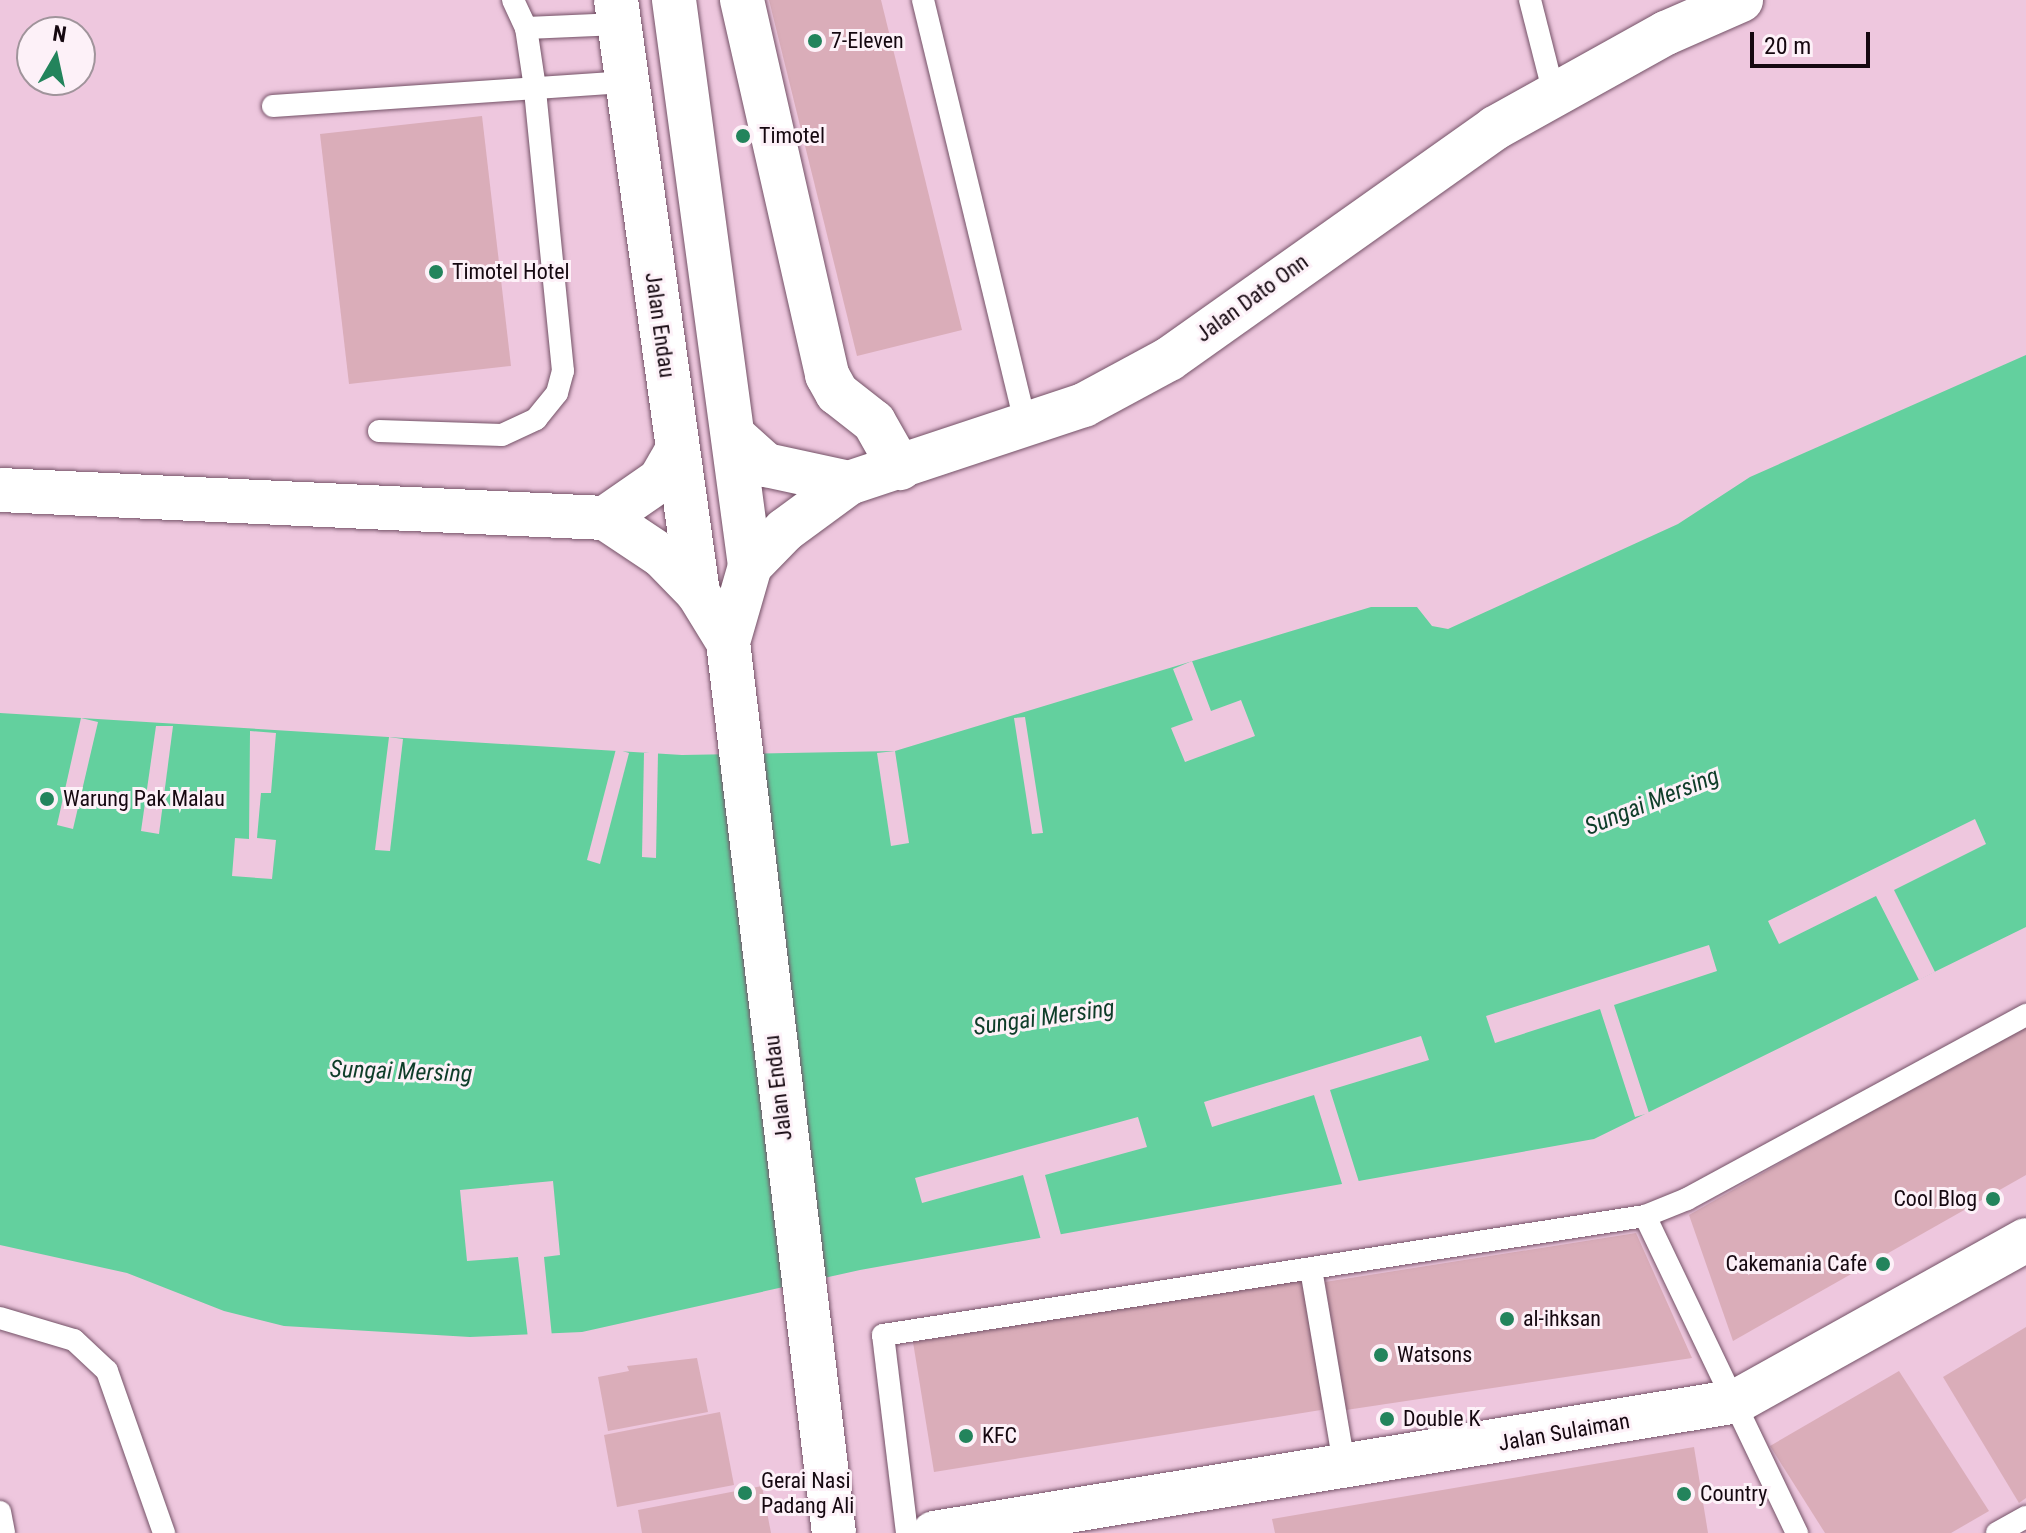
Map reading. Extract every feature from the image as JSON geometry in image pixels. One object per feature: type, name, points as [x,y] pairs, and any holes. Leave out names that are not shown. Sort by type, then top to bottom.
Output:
[{"type":"main road","name":"Jalan Endau","points":[[674,0],[750,566],[728,642],[832,1516]]},
{"type":"main road","points":[[742,0],[827,375],[837,393],[874,422],[900,468]]},
{"type":"main road","name":"Jalan Dato Onn","points":[[735,437],[766,465],[849,483],[1026,427],[1127,385],[1169,359],[1385,201],[1554,94],[1741,0]]},
{"type":"main road","name":"Jalan Endau","points":[[618,12],[698,593],[728,642]]},
{"type":"main road","points":[[605,518],[660,480],[677,451]]},
{"type":"main road","points":[[750,566],[785,530],[849,483]]},
{"type":"main road","points":[[0,490],[605,518],[662,556],[698,593]]},
{"type":"main road","name":"Jalan Sulaiman","points":[[934,1533],[1065,1523],[1737,1401],[2026,1240]]},
{"type":"lane","points":[[379,431],[502,435],[536,419],[557,393],[563,371],[535,88],[526,28],[513,0]]},
{"type":"lane","points":[[923,0],[1026,427]]},
{"type":"lane","points":[[1530,0],[1554,94]]},
{"type":"lane","points":[[526,28],[618,12]]},
{"type":"lane","points":[[273,106],[627,82]]},
{"type":"lane","points":[[907,1533],[883,1335],[1645,1216],[1687,1199],[2026,1015]]},
{"type":"lane","points":[[1645,1216],[1737,1401],[1797,1533]]},
{"type":"lane","points":[[1311,1269],[1345,1470]]},
{"type":"lane","points":[[0,1318],[74,1340],[107,1371],[164,1533]]},
{"type":"lane","points":[[0,1512],[4,1533]]},
{"type":"lane","points":[[1997,1533],[2026,1517]]},
{"type":"water","name":"Sungai Mersing","points":[[2026,355],[2026,927],[1594,1139],[860,1270],[582,1332],[470,1337],[284,1326],[224,1311],[127,1273],[0,1245],[0,713],[682,755],[895,751],[1371,607],[1417,607],[1432,626],[1448,629],[1678,524],[1750,477]]},
{"type":"pier","points":[[1192,661],[1211,711],[1241,700],[1255,736],[1185,762],[1171,728],[1193,720],[1173,669]]},
{"type":"pier","points":[[1025,717],[1043,833],[1032,834],[1014,718]]},
{"type":"pier","points":[[81,718],[98,722],[73,829],[57,825]]},
{"type":"pier","points":[[156,726],[173,726],[159,834],[141,831]]},
{"type":"pier","points":[[250,731],[276,733],[271,793],[261,793],[257,838],[276,840],[272,879],[232,876],[235,838],[249,839]]},
{"type":"pier","points":[[389,737],[403,739],[390,851],[375,850]]},
{"type":"pier","points":[[616,749],[629,753],[600,864],[587,860]]},
{"type":"pier","points":[[895,751],[909,843],[891,846],[877,753]]},
{"type":"pier","points":[[644,753],[658,753],[656,858],[642,857]]},
{"type":"pier","points":[[1975,819],[1986,844],[1894,890],[1935,972],[1919,980],[1876,896],[1779,944],[1768,921]]},
{"type":"pier","points":[[1709,945],[1717,971],[1614,1005],[1649,1113],[1635,1117],[1600,1009],[1495,1043],[1486,1016]]},
{"type":"pier","points":[[1421,1036],[1429,1060],[1330,1090],[1359,1182],[1343,1187],[1314,1095],[1212,1127],[1204,1102]]},
{"type":"pier","points":[[1138,1117],[1147,1147],[1045,1175],[1061,1235],[1041,1240],[1023,1175],[922,1203],[915,1178]]},
{"type":"pier","points":[[553,1181],[560,1255],[544,1257],[552,1337],[528,1338],[518,1257],[467,1261],[460,1190]]},
{"type":"building","points":[[769,0],[881,0],[962,330],[857,356]]},
{"type":"building","points":[[482,116],[511,366],[349,384],[320,134]]},
{"type":"building","points":[[2026,1023],[2026,1175],[1733,1341],[1689,1215]]},
{"type":"building","points":[[1636,1233],[1692,1358],[1346,1410],[1325,1282]]},
{"type":"building","points":[[1306,1279],[1327,1409],[934,1472],[913,1342]]},
{"type":"building","points":[[2026,1327],[2026,1498],[2019,1503],[1943,1377]]},
{"type":"building","points":[[697,1358],[708,1412],[608,1431],[598,1377],[629,1371],[627,1366]]},
{"type":"building","points":[[1899,1371],[1989,1511],[1951,1533],[1825,1533],[1770,1446]]},
{"type":"building","points":[[720,1412],[734,1485],[617,1507],[604,1435]]},
{"type":"building","points":[[1694,1447],[1708,1533],[1275,1533],[1272,1519]]},
{"type":"building","points":[[762,1486],[771,1533],[642,1533],[638,1510]]},
{"type":"place","name":"7-Eleven","points":[[815,41]]},
{"type":"place","name":"Timotel","points":[[743,136]]},
{"type":"place","name":"Timotel Hotel","points":[[436,272]]},
{"type":"place","name":"Warung Pak Malau","points":[[47,799]]},
{"type":"place","name":"Cool Blog","points":[[1993,1199]]},
{"type":"place","name":"Cakemania Cafe","points":[[1883,1264]]},
{"type":"place","name":"al-ihksan","points":[[1507,1319]]},
{"type":"place","name":"Watsons","points":[[1381,1355]]},
{"type":"place","name":"Double K","points":[[1387,1419]]},
{"type":"place","name":"KFC","points":[[966,1436]]},
{"type":"place","name":"Gerai Nasi Padang Ali","points":[[745,1493]]},
{"type":"place","name":"Country","points":[[1684,1494]]}]
